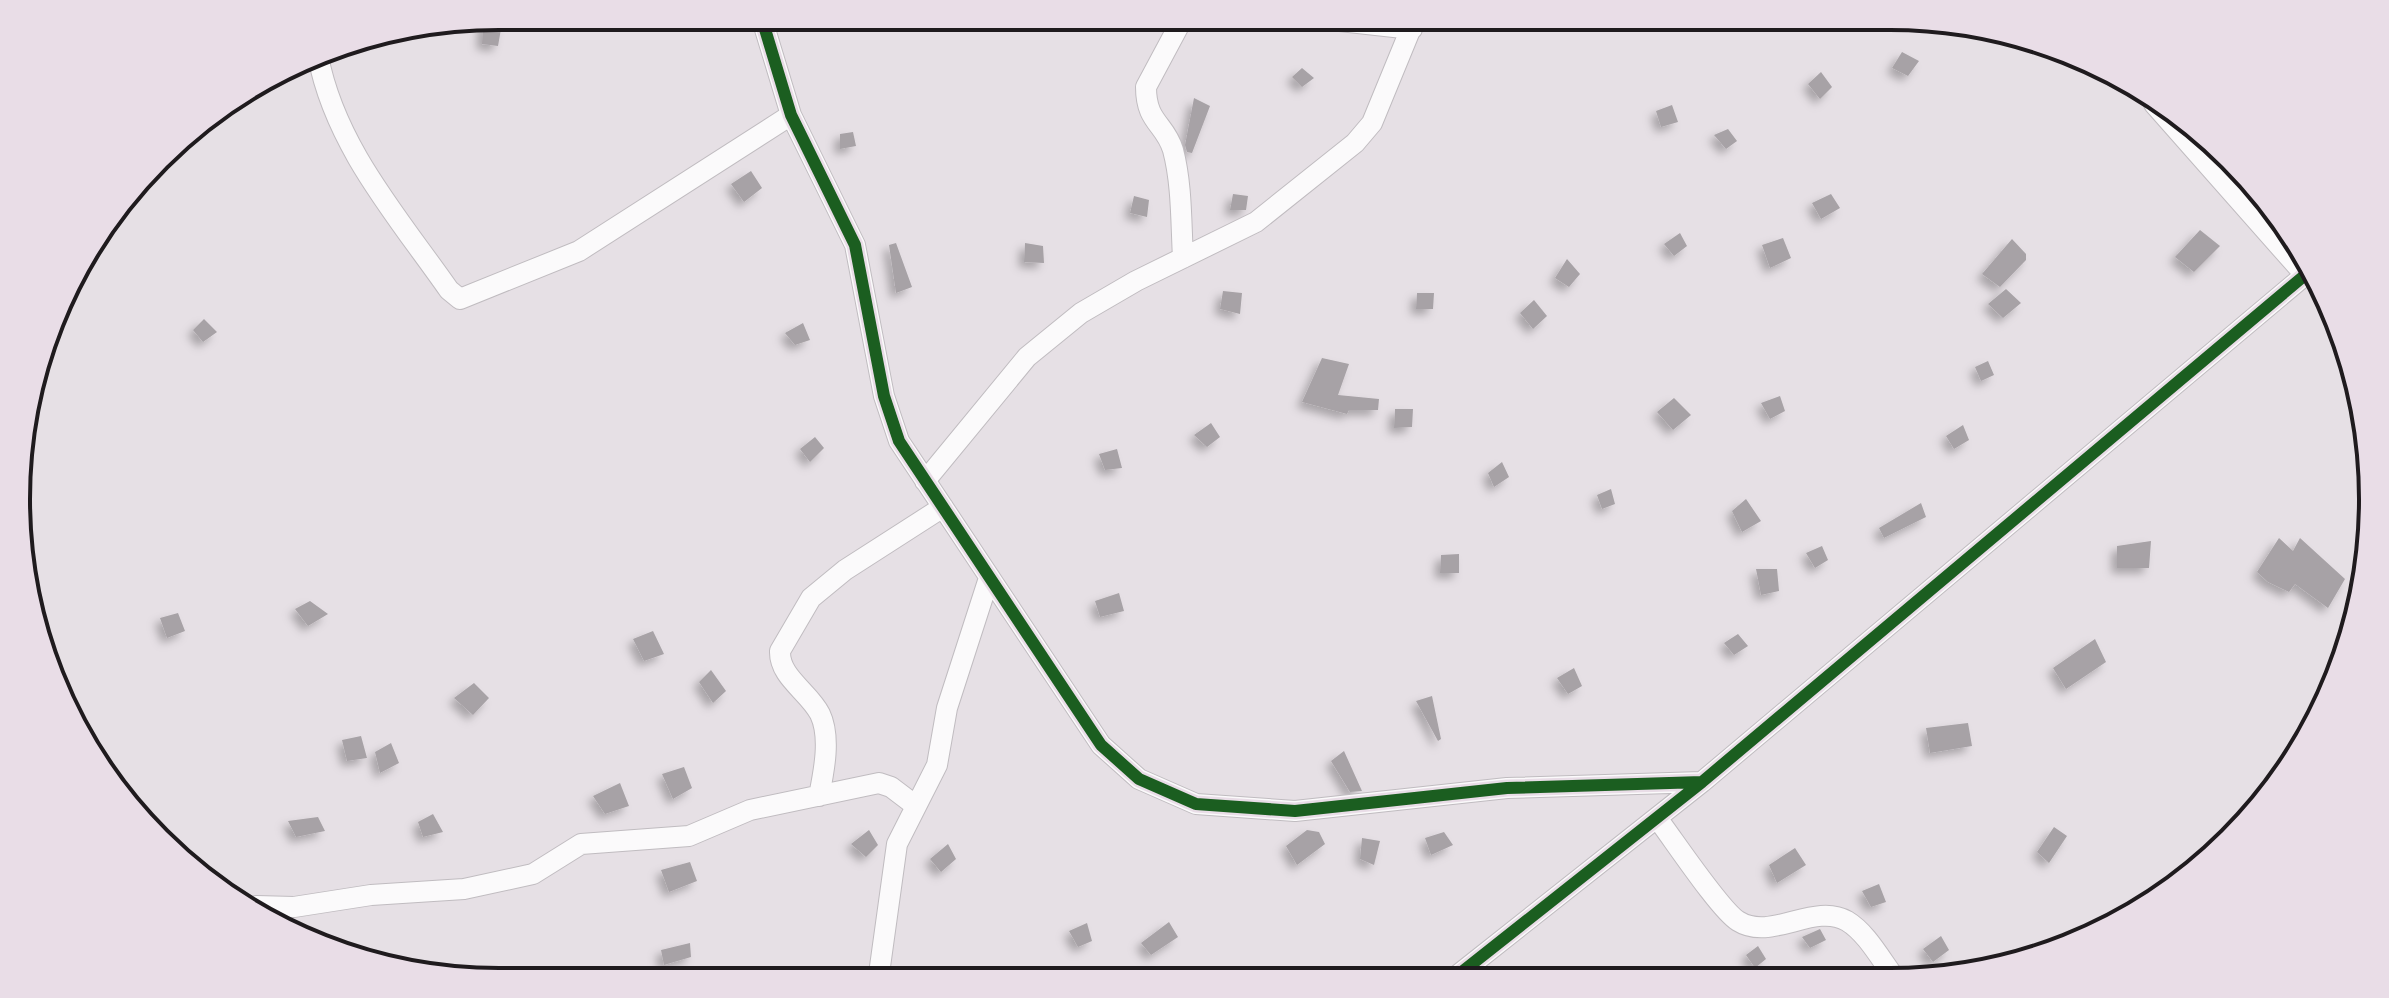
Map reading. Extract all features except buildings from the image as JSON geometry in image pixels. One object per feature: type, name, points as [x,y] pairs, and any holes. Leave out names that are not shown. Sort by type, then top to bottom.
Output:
[{"type":"street","points":[[765,30],[791,115],[855,245],[884,396],[899,441],[1101,745],[1139,779],[1196,804],[1295,811],[1507,788],[1702,782]]},
{"type":"street","points":[[1177,30],[1146,87],[1146,99],[1148,113],[1172,147],[1183,258]]},
{"type":"street","points":[[925,481],[1027,357],[1081,313],[1256,222],[1355,143],[1372,123],[1411,30]]},
{"type":"street","points":[[321,66],[330,103],[345,138],[449,290],[460,299],[579,251],[791,115]]},
{"type":"street","points":[[2173,125],[2287,250]]},
{"type":"street","points":[[1467,968],[1702,782],[2303,277]]},
{"type":"street","points":[[819,796],[825,754],[820,714],[784,668],[780,651],[811,598],[845,570],[943,507]]},
{"type":"street","points":[[880,968],[897,844],[937,765],[947,708],[989,578]]},
{"type":"street","points":[[269,908],[371,895],[464,889],[521,877],[547,867],[581,844],[689,836],[750,810],[885,783],[916,806]]},
{"type":"street","points":[[1657,818],[1735,919],[1762,927],[1823,917],[1848,921],[1888,968]]},
{"type":"cycle path","points":[[765,30],[791,115],[855,245],[884,396],[899,441],[1101,745],[1139,779],[1196,804],[1295,811],[1507,788],[1702,782]]},
{"type":"cycle path","points":[[1467,968],[1702,782],[2303,277]]}]
